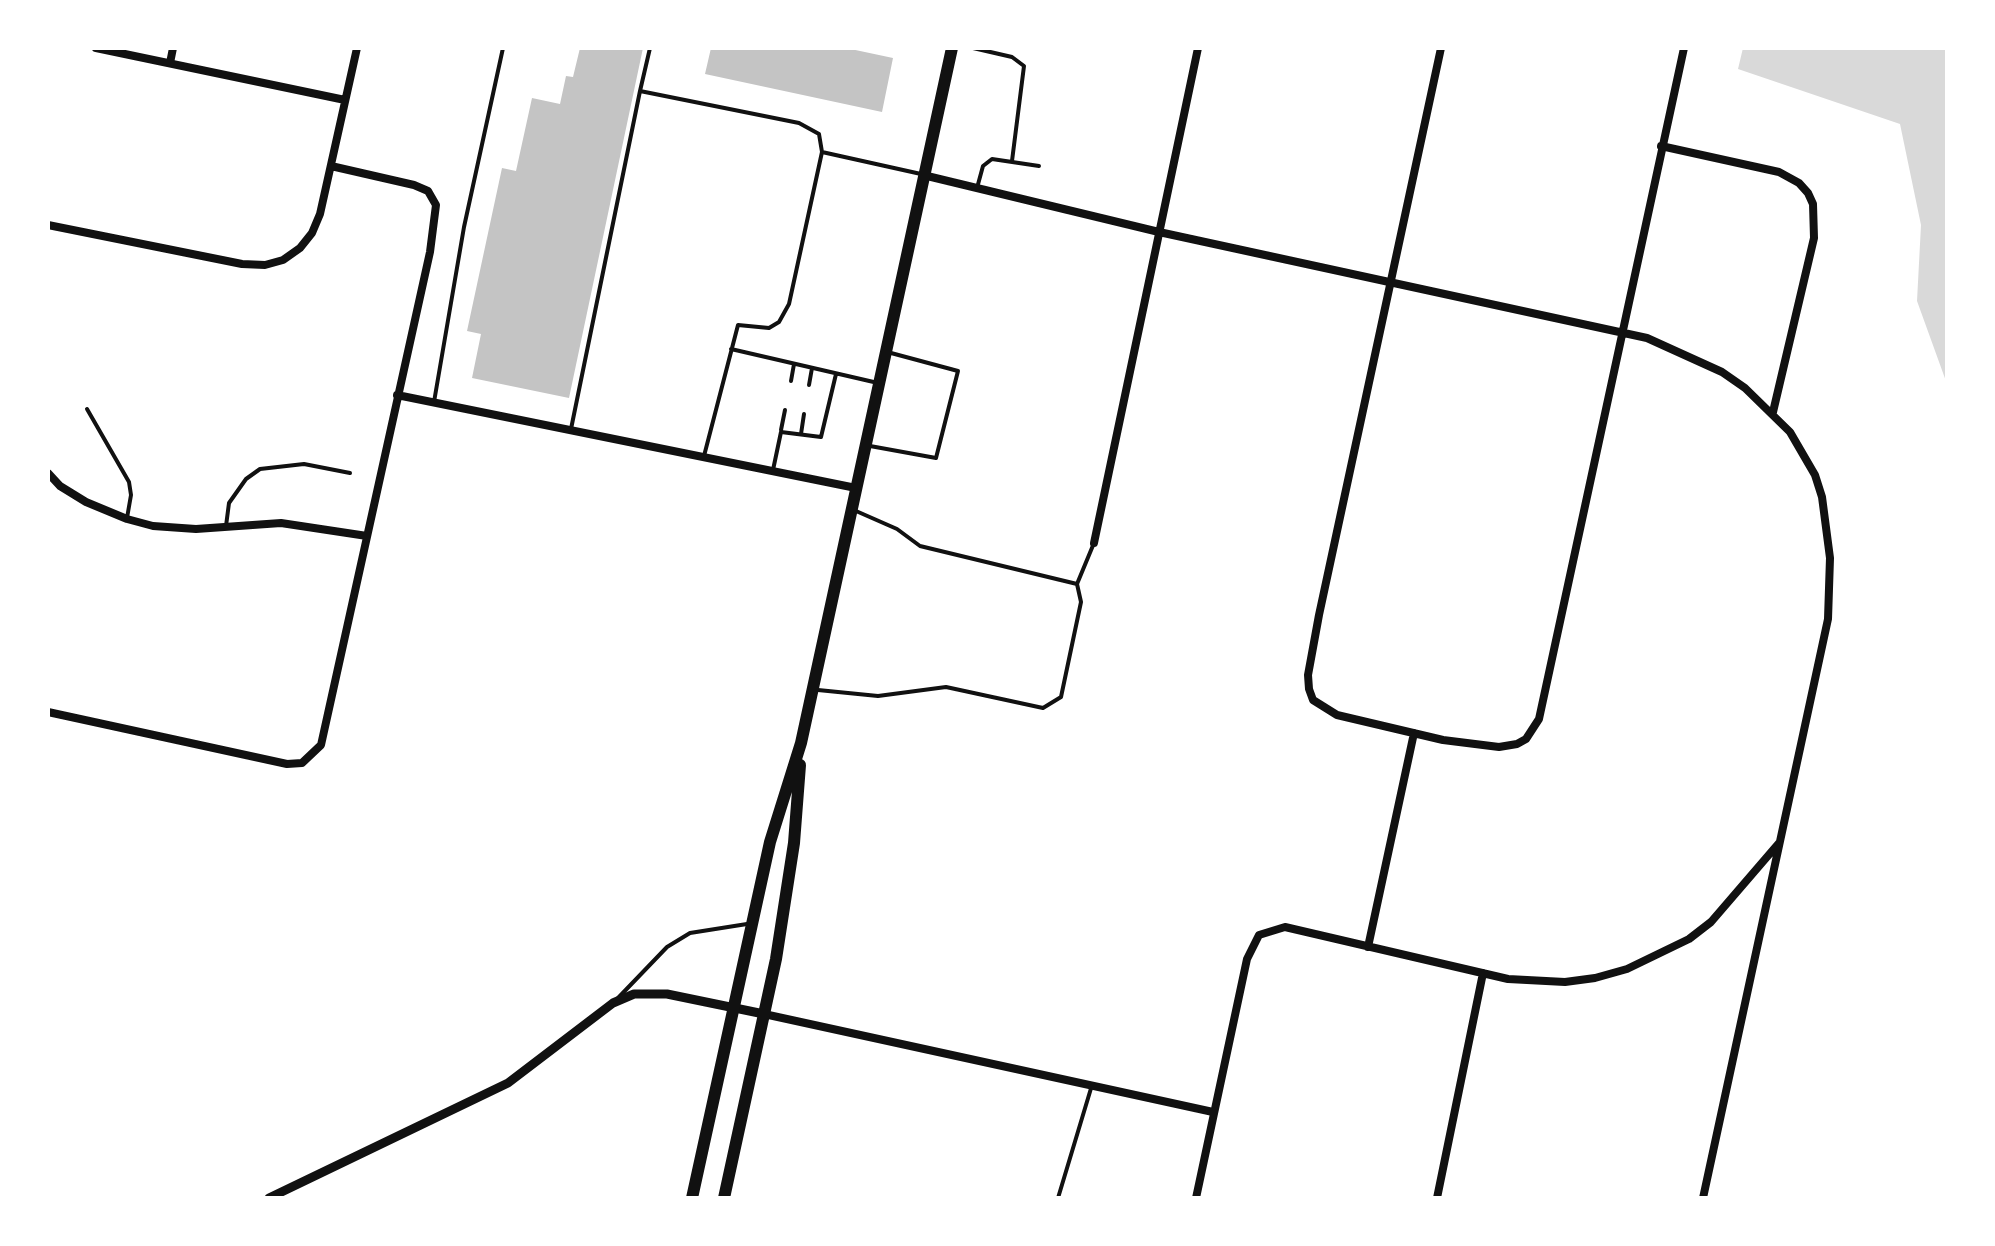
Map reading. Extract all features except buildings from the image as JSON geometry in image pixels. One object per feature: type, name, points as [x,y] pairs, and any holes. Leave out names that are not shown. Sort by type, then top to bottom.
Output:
[{"type":"highway","points":[[692,1198],[770,842],[801,743],[952,48]]},
{"type":"highway","points":[[724,1198],[776,959],[794,844],[801,743]]},
{"type":"street","points":[[96,48],[345,100]]},
{"type":"street","points":[[170,63],[173,48]]},
{"type":"street","points":[[48,226],[242,264],[283,260],[300,248],[320,214],[357,48]]},
{"type":"street","points":[[1094,543],[1198,48]]},
{"type":"street","points":[[1442,48],[1308,675],[1313,700],[1324,710],[1414,733],[1499,747],[1517,744],[1534,730],[1684,48]]},
{"type":"street","points":[[1661,146],[1780,172],[1799,182],[1813,204],[1814,238],[1773,412]]},
{"type":"street","points":[[48,712],[288,764],[309,758],[321,745],[430,252],[436,204],[428,191],[414,184],[331,166]]},
{"type":"street","points":[[924,175],[1159,232],[1658,342],[1697,358],[1745,388],[1773,412],[1797,442],[1815,475],[1825,514],[1830,558],[1828,619],[1703,1198]]},
{"type":"street","points":[[397,396],[856,488]]},
{"type":"street","points":[[48,473],[60,486],[86,502],[127,519],[174,528],[292,524],[367,536]]},
{"type":"street","points":[[1368,947],[1414,733]]},
{"type":"street","points":[[1196,1198],[1247,959],[1259,935],[1284,927],[1535,982],[1595,978],[1644,961],[1688,939],[1711,922],[1781,841]]},
{"type":"street","points":[[1437,1198],[1483,973]]},
{"type":"street","points":[[270,1198],[508,1084],[613,1002],[648,993],[764,1014],[1213,1112]]},
{"type":"lane","points":[[434,402],[472,182],[504,48]]},
{"type":"lane","points":[[571,428],[650,48]]},
{"type":"lane","points":[[972,48],[1012,57],[1024,66],[1012,161]]},
{"type":"lane","points":[[640,91],[812,128],[819,134],[822,152],[789,304],[779,322],[769,328],[738,326],[704,456]]},
{"type":"lane","points":[[822,152],[924,175]]},
{"type":"lane","points":[[977,188],[980,170],[992,159],[1039,166]]},
{"type":"lane","points":[[732,350],[879,384]]},
{"type":"lane","points":[[866,446],[936,458],[958,370],[886,352]]},
{"type":"lane","points":[[791,381],[794,364]]},
{"type":"lane","points":[[810,386],[812,368]]},
{"type":"lane","points":[[781,432],[821,437],[836,374]]},
{"type":"lane","points":[[86,410],[129,482],[132,495],[127,519]]},
{"type":"lane","points":[[773,470],[785,410]]},
{"type":"lane","points":[[800,434],[804,414]]},
{"type":"lane","points":[[226,526],[228,502],[246,479],[260,469],[304,464],[350,473]]},
{"type":"lane","points":[[852,510],[898,529],[920,546],[1077,584]]},
{"type":"lane","points":[[812,689],[878,696],[946,687],[1043,708],[1052,705],[1061,696],[1081,595],[1077,584],[1094,543]]},
{"type":"lane","points":[[613,1002],[667,948],[690,933],[752,923]]},
{"type":"lane","points":[[1058,1198],[1092,1085]]},
{"type":"shaded area","points":[[1743,48],[1947,48],[1947,384],[1917,301],[1921,225],[1900,124],[1738,69]]}]
